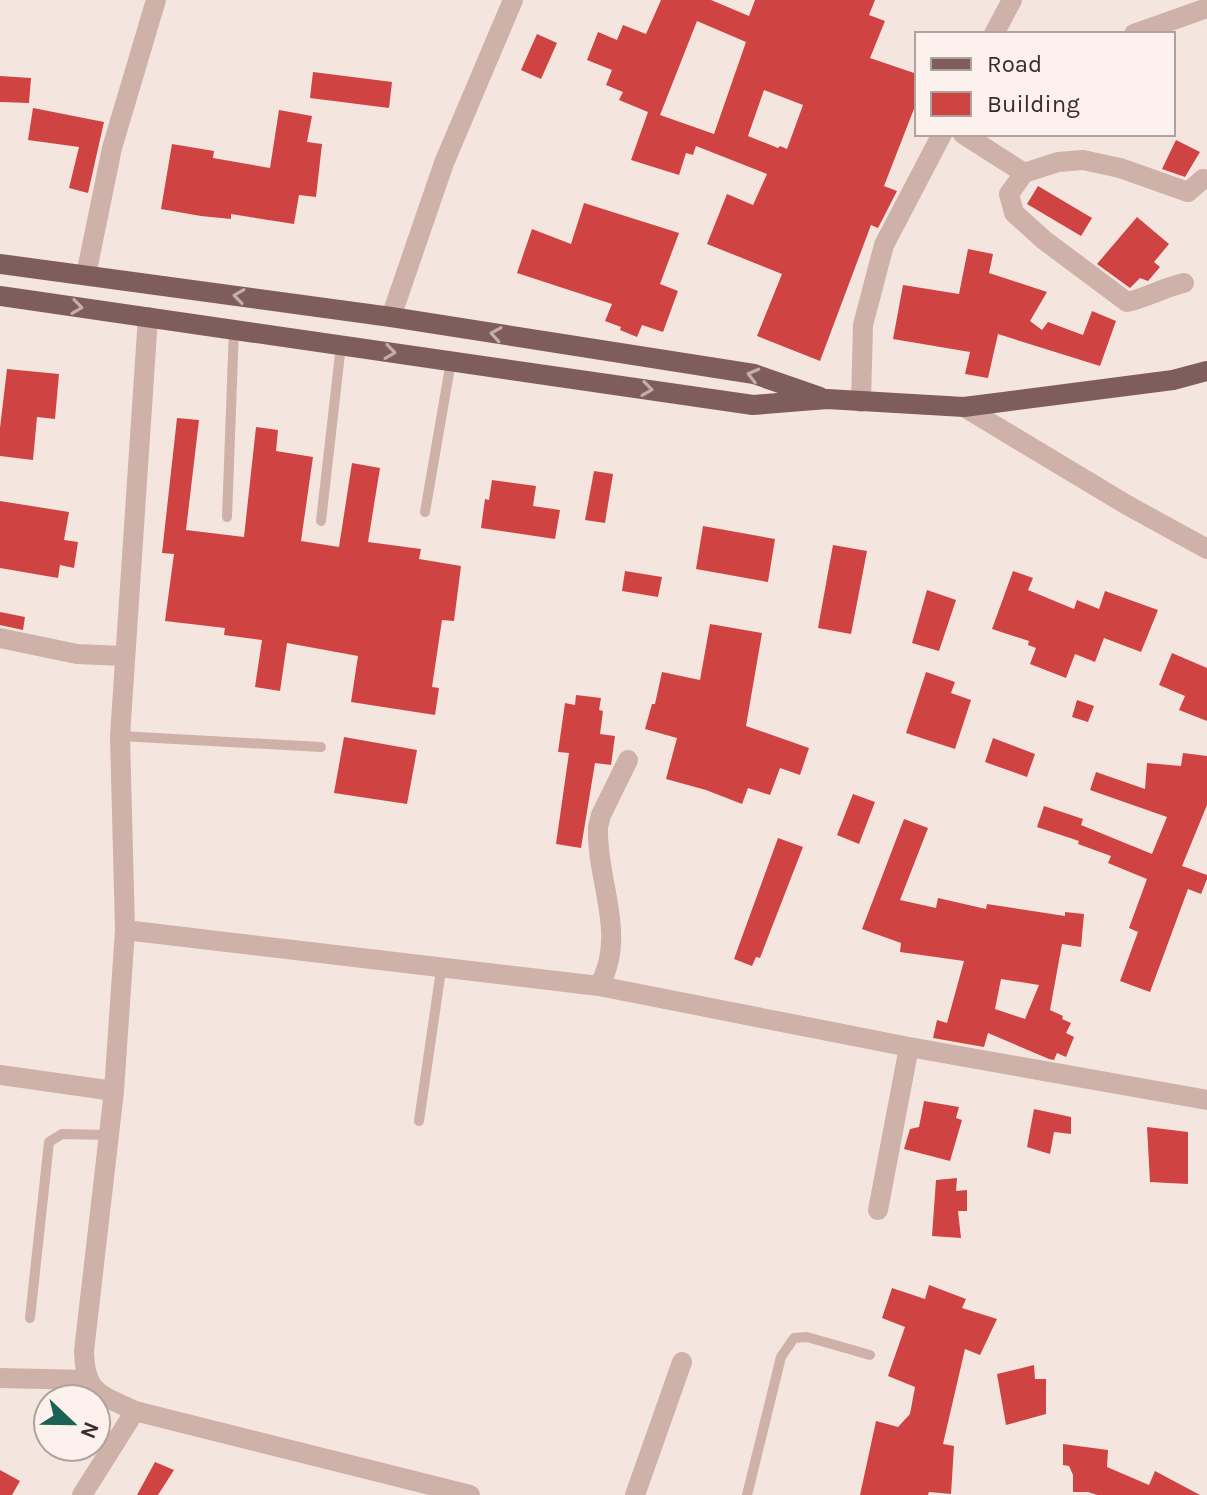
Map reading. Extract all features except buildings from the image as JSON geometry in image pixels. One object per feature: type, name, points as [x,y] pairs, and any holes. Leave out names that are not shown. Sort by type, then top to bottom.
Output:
[{"type":"main road","points":[[0,264],[391,317],[754,374],[827,399]]},
{"type":"main road","points":[[159,318],[172,287]]},
{"type":"main road","points":[[0,296],[753,405],[827,399],[964,407],[1173,380],[1207,371]]},
{"type":"street","points":[[86,275],[112,148],[156,0]]},
{"type":"street","points":[[391,317],[444,163],[513,0]]},
{"type":"street","points":[[995,32],[1012,0]]},
{"type":"street","points":[[1140,32],[1207,8]]},
{"type":"street","points":[[861,402],[863,325],[884,245],[941,136]]},
{"type":"street","points":[[966,136],[1024,173]]},
{"type":"street","points":[[1184,283],[1167,286],[1144,298],[1127,302],[1044,240],[1014,213],[1009,194],[1024,173],[1058,162],[1083,160],[1120,168],[1188,192],[1203,179]]},
{"type":"street","points":[[159,318],[124,656],[120,736],[125,930],[114,1091],[84,1351],[87,1380],[99,1393],[135,1411],[462,1494]]},
{"type":"street","points":[[964,407],[1207,549]]},
{"type":"street","points":[[0,638],[77,654],[124,656]]},
{"type":"street","points":[[599,986],[608,970],[611,954],[598,827],[628,760]]},
{"type":"street","points":[[125,930],[441,970],[599,986],[909,1047],[1207,1100]]},
{"type":"street","points":[[878,1210],[909,1047]]},
{"type":"street","points":[[0,1075],[114,1091]]},
{"type":"street","points":[[635,1495],[682,1362]]},
{"type":"street","points":[[0,1378],[87,1380]]},
{"type":"street","points":[[82,1495],[135,1411]]},
{"type":"lane","points":[[227,517],[234,329]]},
{"type":"lane","points":[[321,521],[341,345]]},
{"type":"lane","points":[[425,512],[451,361]]},
{"type":"lane","points":[[120,736],[321,747]]},
{"type":"lane","points":[[419,1121],[441,970]]},
{"type":"lane","points":[[30,1318],[49,1142],[62,1134],[108,1135]]},
{"type":"lane","points":[[747,1495],[781,1357],[794,1338],[807,1337],[870,1355]]}]
